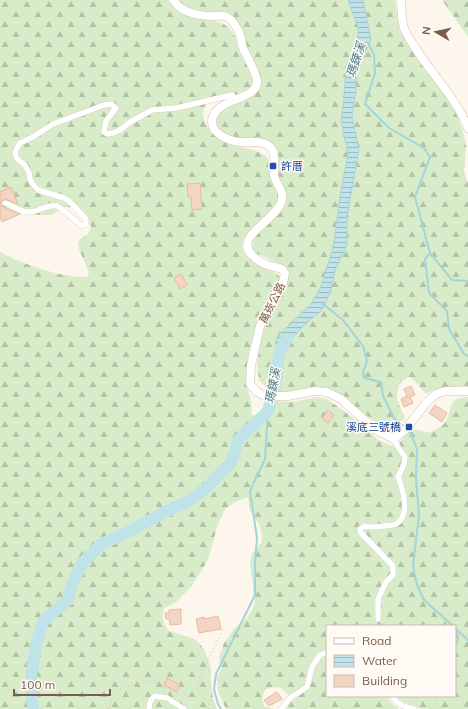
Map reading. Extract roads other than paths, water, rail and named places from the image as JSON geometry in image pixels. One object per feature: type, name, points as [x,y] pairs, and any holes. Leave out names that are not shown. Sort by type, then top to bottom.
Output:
[{"type":"street","name":"萬崁公路","points":[[173,0],[177,6],[188,12],[214,16],[222,15],[230,19],[236,27],[241,38],[243,50],[254,70],[257,82],[254,89],[218,108],[213,115],[212,123],[217,132],[234,142],[265,143],[269,146],[273,150],[274,177],[282,193],[282,201],[279,208],[258,227],[248,239],[247,245],[249,252],[259,262],[282,269],[285,274],[284,282],[276,292],[260,326],[251,365],[250,384],[257,392],[265,396],[288,396],[314,391],[327,392],[341,399],[374,429],[394,439]]},
{"type":"street","points":[[401,0],[404,27],[409,38],[425,63],[456,104],[468,128]]},
{"type":"street","points":[[6,203],[22,211],[28,212],[51,206],[59,206],[82,226],[86,224],[86,218],[69,201],[38,190],[32,183],[25,165],[18,159],[16,153],[20,143],[53,124],[104,105],[111,104],[116,108],[106,121],[104,132],[107,134],[120,130],[130,122],[152,110],[176,108],[232,95],[236,99]]},
{"type":"street","points":[[378,619],[378,599],[386,582],[393,575],[393,566],[361,533],[360,529],[365,526],[371,528],[395,525],[402,519],[404,511],[404,495],[398,477],[404,464],[405,457],[394,439],[407,428],[426,403],[436,394],[445,391],[468,391]]},
{"type":"street","points":[[281,709],[290,698],[307,687],[312,667],[320,655],[326,652]]},
{"type":"street","points":[[149,709],[149,703],[155,696],[167,698],[184,709]]},
{"type":"street","points":[[392,697],[394,700],[403,706],[414,709]]},
{"type":"water","name":"瑪鋉溪","points":[[348,0],[363,0],[371,40],[356,72],[356,91],[352,118],[359,150],[347,217],[347,245],[335,271],[330,294],[321,311],[303,326],[279,353],[275,343],[279,335],[310,305],[320,289],[333,248],[348,154],[341,121],[346,66],[358,42],[358,27]]},
{"type":"waterway","points":[[368,43],[374,55],[375,73],[365,104],[389,128],[424,148],[430,157],[415,197],[430,253],[425,259],[429,293],[447,311],[449,329],[464,354],[468,356]]},
{"type":"waterway","points":[[430,253],[452,280],[468,281]]},
{"type":"waterway","points":[[323,304],[343,320],[363,346],[367,361],[363,372],[364,378],[381,382],[383,396],[394,418],[404,427]]},
{"type":"waterway","name":"瑪鋉溪","points":[[33,709],[31,677],[35,649],[43,621],[67,601],[73,582],[83,562],[101,544],[189,501],[206,488],[230,464],[236,449],[237,441],[268,411],[275,387],[279,353],[287,339]]},
{"type":"waterway","points":[[221,709],[214,689],[216,674],[255,595],[257,538],[250,491],[265,459],[268,411]]},
{"type":"waterway","points":[[407,430],[411,434],[417,449],[416,479],[419,515],[413,566],[417,585],[424,600],[452,625]]},
{"type":"waterway","points":[[456,629],[468,640]]},
{"type":"waterway","points":[[456,629],[458,640],[456,644]]},
{"type":"place","name":"許厝","points":[[273,166]]},
{"type":"place","name":"溪底三號橋","points":[[409,427]]}]
